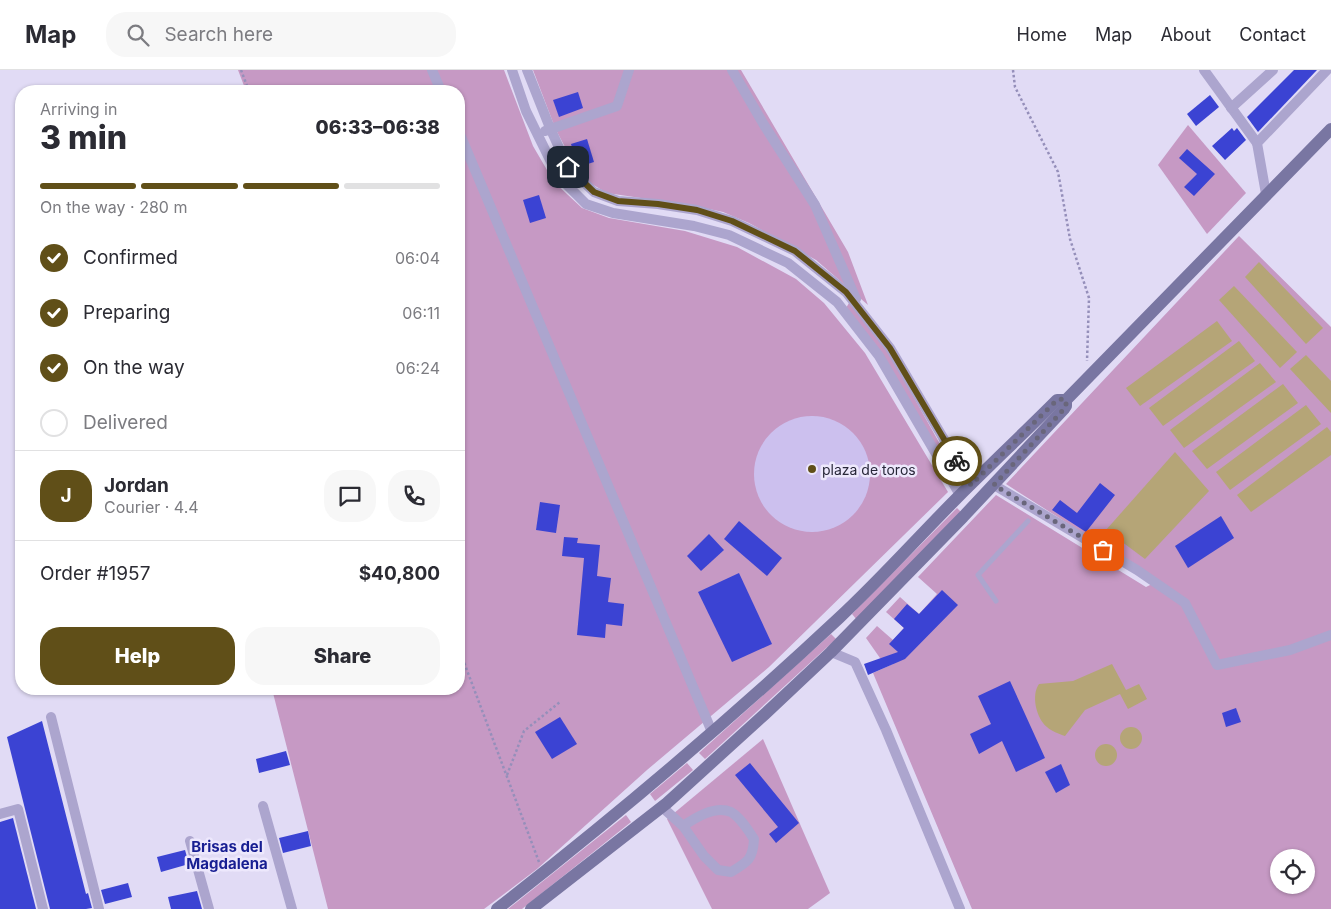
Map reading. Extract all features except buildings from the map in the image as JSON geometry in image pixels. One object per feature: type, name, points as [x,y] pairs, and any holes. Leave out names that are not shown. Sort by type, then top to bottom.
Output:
[{"type":"main road","points":[[531,909],[662,807],[831,652],[994,485],[1064,409],[1066,400],[1331,129]]},
{"type":"main road","points":[[497,909],[712,732],[844,613],[1057,400],[1066,400]]},
{"type":"street","points":[[432,70],[438,85]]},
{"type":"street","points":[[512,70],[526,111],[558,176],[586,204],[612,213],[694,226],[729,235],[788,264],[837,302],[879,356],[960,496]]},
{"type":"street","points":[[527,70],[568,167],[594,192],[618,201],[658,204],[697,210],[732,221],[795,251],[846,292],[890,348],[971,485]]},
{"type":"street","points":[[538,134],[550,128],[617,106],[629,70]]},
{"type":"street","points":[[732,70],[764,125],[816,205],[860,309]]},
{"type":"street","points":[[1204,70],[1257,143],[1266,194]]},
{"type":"street","points":[[1231,108],[1273,70]]},
{"type":"street","points":[[1257,143],[1326,70]]},
{"type":"street","points":[[465,146],[712,732]]},
{"type":"street","points":[[994,485],[1128,565],[1185,603],[1217,665],[1290,650],[1331,635]]},
{"type":"street","points":[[831,652],[855,662],[886,730],[960,909]]},
{"type":"street","points":[[51,718],[99,909]]},
{"type":"street","points":[[263,806],[292,909]]},
{"type":"street","points":[[662,807],[683,826],[704,856],[718,870],[731,872],[747,863],[754,852],[754,839],[732,813],[723,810],[712,812],[697,816],[683,826]]},
{"type":"street","points":[[0,814],[18,809],[43,909]]},
{"type":"street","points":[[190,841],[209,909]]},
{"type":"lane","points":[[996,601],[978,575],[1028,521]]},
{"type":"path","points":[[242,70],[247,85]]},
{"type":"path","points":[[1013,70],[1015,87],[1058,172],[1070,239],[1090,298],[1087,365],[1093,372]]},
{"type":"path","points":[[465,665],[543,873]]},
{"type":"path","points":[[507,776],[524,731],[560,702]]},
{"type":"shaded area","points":[[238,70],[504,70],[533,146],[554,182],[582,208],[609,218],[685,231],[737,247],[796,279],[824,303],[865,353],[948,492],[769,667],[647,770],[537,869],[484,909],[328,909],[274,695],[465,695],[465,85],[244,85]]},
{"type":"shaded area","points":[[533,70],[625,70],[614,103],[554,125]]},
{"type":"shaded area","points":[[632,70],[741,70],[848,252],[868,305],[816,260],[749,223],[723,212],[695,206],[607,193],[590,183],[575,166],[556,130],[619,108]]},
{"type":"shaded area","points":[[1188,125],[1246,193],[1207,234],[1158,165]]},
{"type":"shaded area","points":[[1239,236],[1331,327],[1331,909],[972,909],[873,673],[893,664],[880,658],[866,638],[877,626],[893,640],[904,628],[886,612],[900,597],[919,614],[937,594],[918,577],[996,495],[1146,587],[1158,581],[1006,484]]},
{"type":"shaded area","points":[[1259,262],[1323,328],[1306,344],[1245,277]]},
{"type":"shaded area","points":[[1234,286],[1297,352],[1280,368],[1219,300]]},
{"type":"shaded area","points":[[849,303],[886,348],[958,476],[955,478],[846,308]]},
{"type":"shaded area","points":[[1217,321],[1232,341],[1140,406],[1126,388]]},
{"type":"shaded area","points":[[1239,341],[1255,361],[1163,426],[1149,408]]},
{"type":"shaded area","points":[[1306,355],[1331,381],[1331,413],[1290,369]]},
{"type":"shaded area","points":[[1260,363],[1276,382],[1184,448],[1170,430]]},
{"type":"shaded area","points":[[1283,384],[1298,403],[1207,469],[1192,451]]},
{"type":"shaded area","points":[[1306,405],[1321,424],[1230,490],[1216,472]]},
{"type":"shaded area","name":"plaza de toros","points":[[812,416],[834,421],[853,433],[865,452],[870,474],[865,496],[853,515],[834,527],[812,532],[790,527],[771,515],[759,496],[754,474],[759,452],[771,433],[790,421]]},
{"type":"shaded area","points":[[1327,427],[1331,432],[1331,455],[1251,512],[1237,495]]},
{"type":"shaded area","points":[[1175,452],[1209,491],[1145,559],[1106,530]]},
{"type":"shaded area","points":[[957,508],[961,512],[857,620],[852,614]]},
{"type":"shaded area","points":[[831,634],[836,639],[705,759],[699,753]]},
{"type":"shaded area","points":[[1112,664],[1126,690],[1139,684],[1147,699],[1128,709],[1120,694],[1085,710],[1065,736],[1051,730],[1043,723],[1035,700],[1039,684],[1073,681]]},
{"type":"shaded area","points":[[1127,727],[1135,727],[1142,734],[1142,742],[1135,749],[1127,749],[1120,742],[1120,734]]},
{"type":"shaded area","points":[[763,739],[830,893],[808,909],[712,909],[667,819]]},
{"type":"shaded area","points":[[1102,744],[1110,744],[1117,751],[1117,759],[1110,766],[1102,766],[1095,759],[1095,751]]},
{"type":"shaded area","points":[[687,763],[693,770],[655,801],[650,794]]},
{"type":"shaded area","points":[[626,815],[631,822],[522,909],[508,909]]},
{"type":"way so far","points":[[957,461],[971,485],[1057,400],[1066,400],[1064,409],[994,485],[1103,550]]},
{"type":"place","name":"plaza de toros","points":[[812,469]]},
{"type":"district","name":"Brisas del Magdalena","points":[[227,854]]},
{"type":"route","points":[[568,167],[594,192],[618,201],[658,204],[697,210],[732,221],[795,251],[846,292],[890,348],[957,461]]}]
